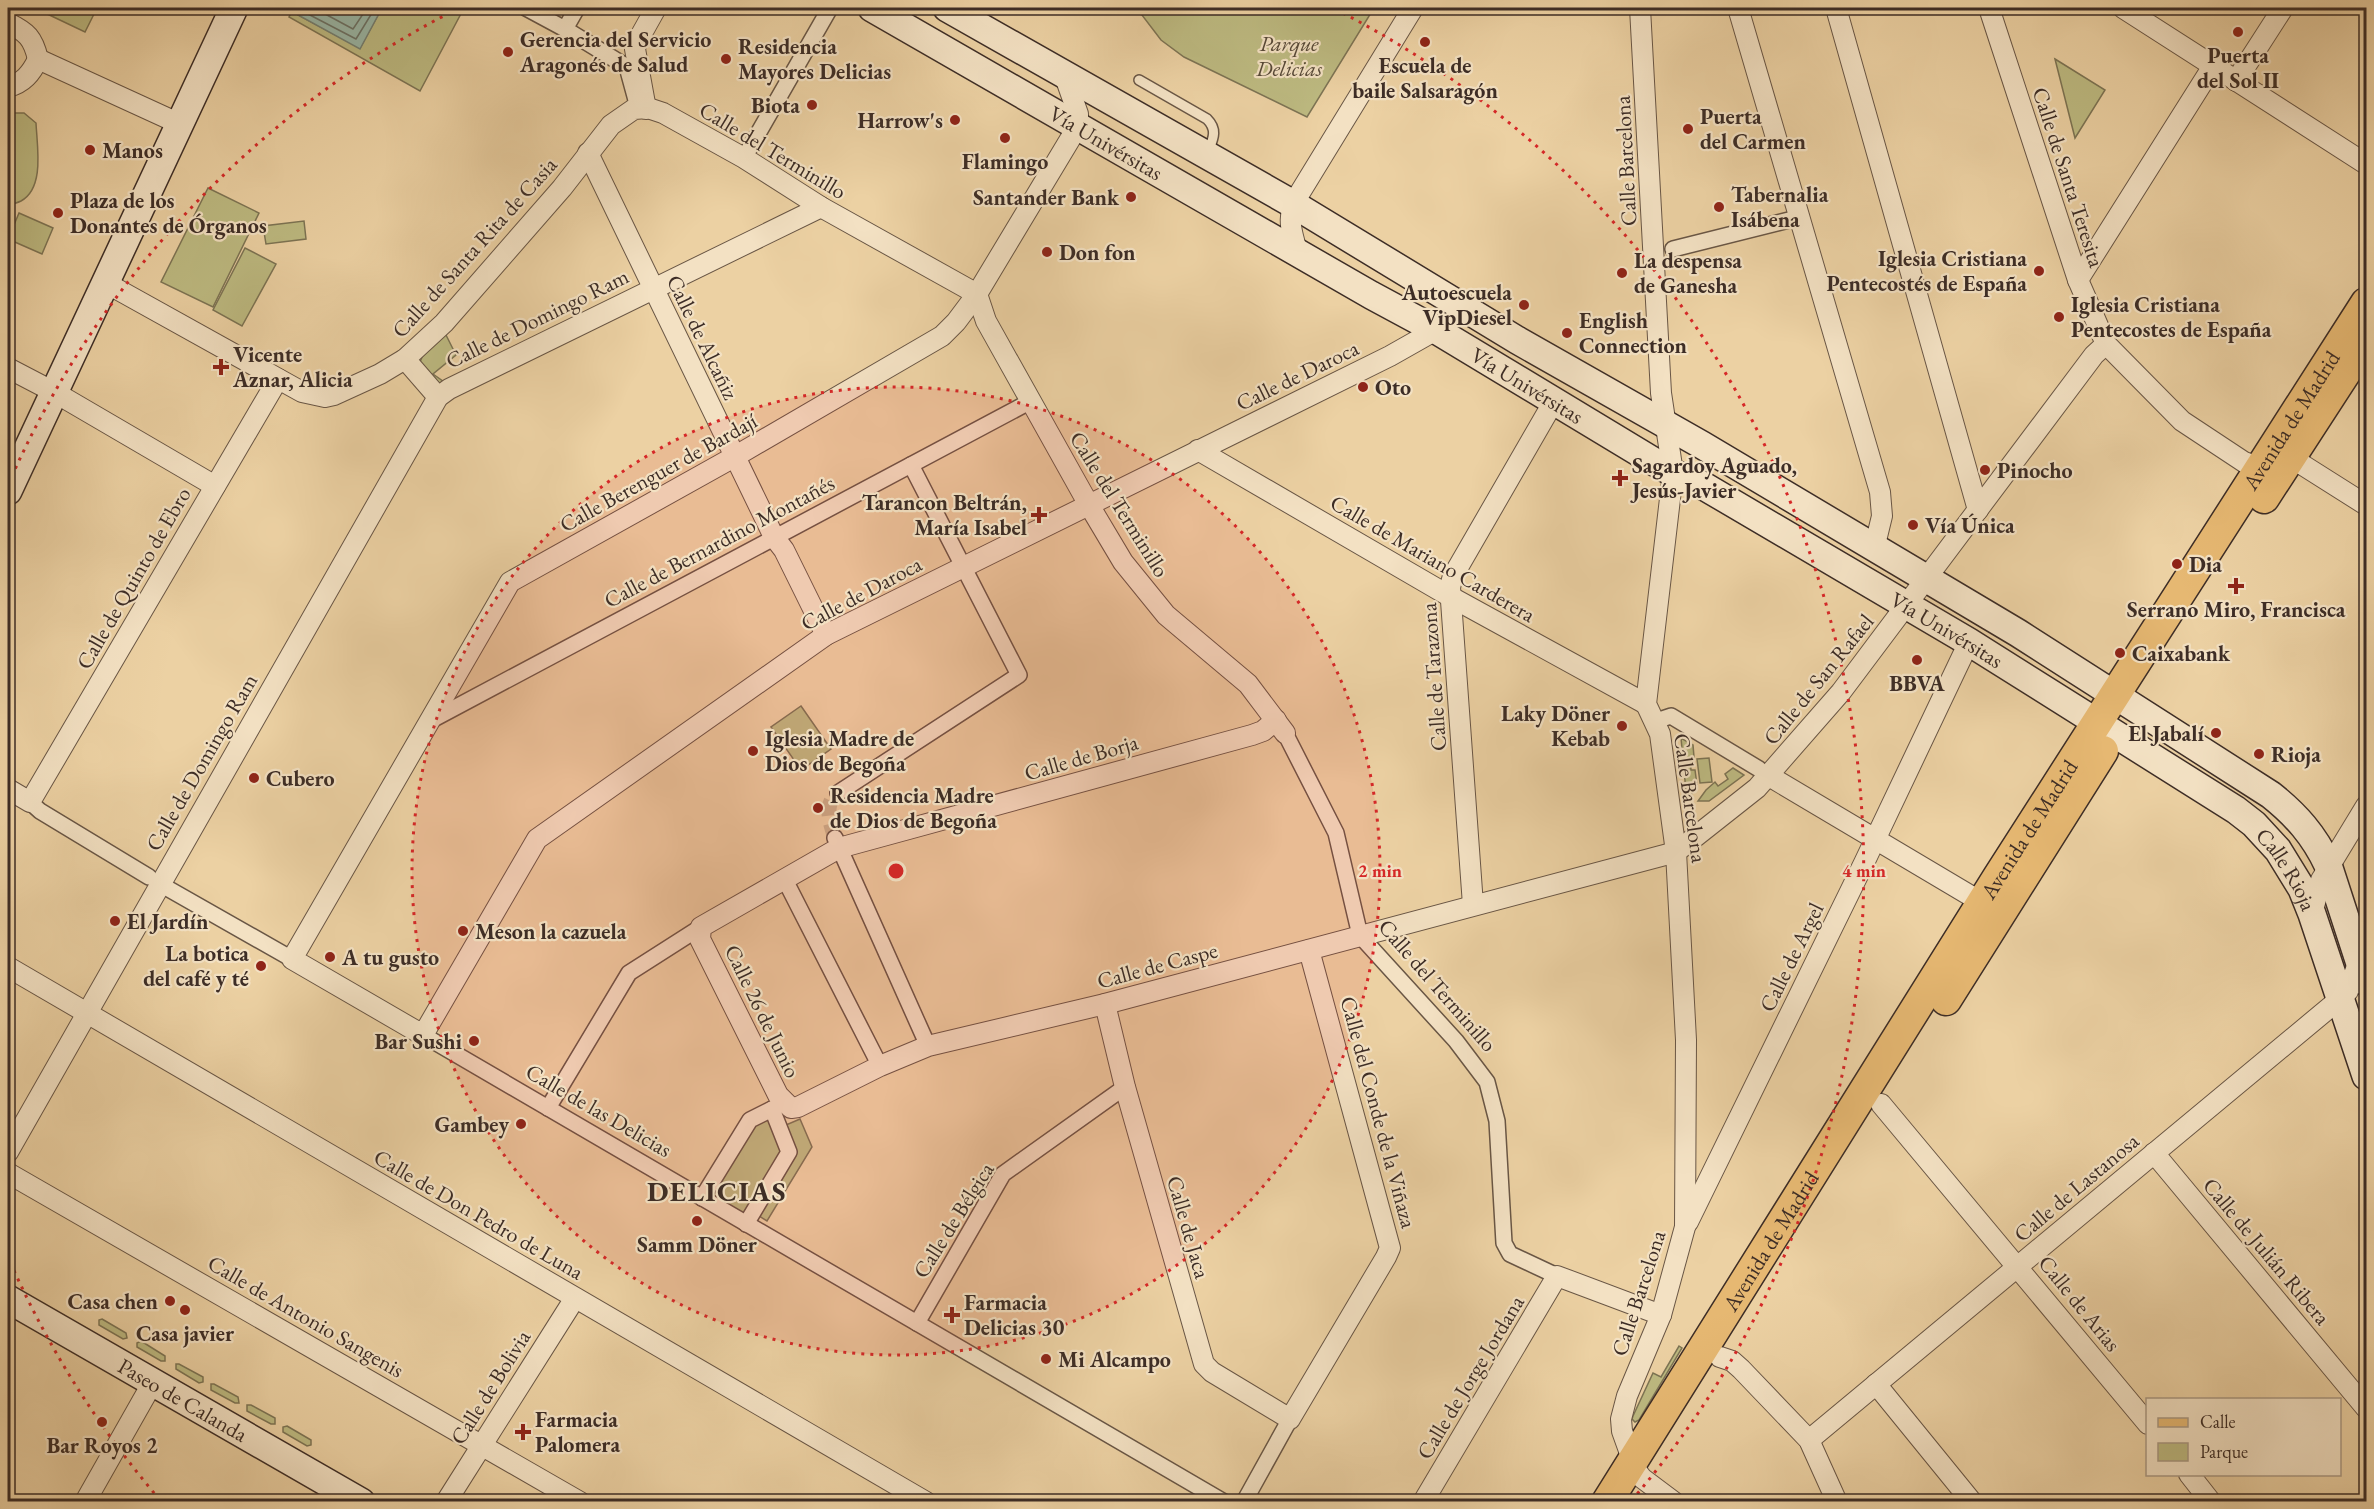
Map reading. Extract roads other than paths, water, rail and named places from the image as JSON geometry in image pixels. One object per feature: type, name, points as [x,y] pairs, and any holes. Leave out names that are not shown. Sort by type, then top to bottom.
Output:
[{"type":"main road","points":[[8,490],[234,8]]},
{"type":"main road","name":"Vía Univérsitas","points":[[872,8],[1371,295],[1437,330],[1673,473],[1702,485],[1969,642],[2106,728]]},
{"type":"main road","name":"Vía Univérsitas","points":[[947,8],[1293,204],[1475,315],[1927,579],[2125,700]]},
{"type":"main road","name":"Avenida de Madrid","points":[[2125,700],[2259,467],[2367,303]]},
{"type":"main road","points":[[1437,330],[1457,319],[1475,315]]},
{"type":"main road","name":"Avenida de Madrid","points":[[1607,1502],[1634,1480],[1708,1358],[2106,728],[2290,459],[2367,341]]},
{"type":"main road","name":"Calle Rioja","points":[[2125,700],[2271,795],[2286,807],[2313,836],[2328,865],[2363,971]]},
{"type":"main road","name":"Calle Rioja","points":[[2106,728],[2236,810],[2268,838],[2288,865],[2312,914],[2367,1076]]},
{"type":"main road","name":"Avenida de Madrid","points":[[1708,1358],[1881,1104],[1997,899]]},
{"type":"main road","name":"Paseo de Calanda","points":[[8,1299],[361,1502]]},
{"type":"street","points":[[526,8],[627,67],[642,109]]},
{"type":"street","points":[[564,29],[577,8]]},
{"type":"street","points":[[642,109],[635,49],[656,8]]},
{"type":"street","points":[[744,158],[830,8]]},
{"type":"street","points":[[1297,251],[1290,226],[1293,204],[1413,8]]},
{"type":"street","name":"Calle Barcelona","points":[[1634,1480],[1621,1419],[1627,1396],[1661,1315],[1685,1227],[1686,1040],[1676,852],[1660,734],[1646,704],[1673,473],[1661,393],[1640,8]]},
{"type":"street","points":[[1738,8],[1880,492],[1882,516],[1874,549]]},
{"type":"street","points":[[1836,8],[1978,510]]},
{"type":"street","name":"Calle de Santa Teresita","points":[[1989,8],[2078,280],[2106,344],[2182,421],[2244,462],[2259,467]]},
{"type":"street","points":[[2123,8],[2367,164]]},
{"type":"street","points":[[2236,81],[2283,8]]},
{"type":"street","points":[[8,23],[29,36],[35,44],[38,59],[32,73],[16,85],[8,87]]},
{"type":"street","points":[[38,59],[180,124]]},
{"type":"street","points":[[2078,280],[2213,66]]},
{"type":"street","points":[[1064,74],[1078,114],[1078,126]]},
{"type":"street","name":"Calle de Santa Rita de Casia","points":[[106,283],[302,392],[325,397],[343,393],[405,359],[444,322],[562,188],[618,118],[634,109],[642,109]]},
{"type":"street","name":"Calle del Terminillo","points":[[642,109],[663,113],[744,158],[821,207],[977,294],[986,321],[1123,562],[1156,604],[1248,684],[1280,727],[1336,833],[1361,936],[1473,1060],[1487,1082],[1497,1121],[1504,1244],[1510,1254],[1557,1276],[1661,1315]]},
{"type":"street","name":"Calle Berenguer de Bardají","points":[[292,959],[510,582],[734,457],[942,336],[977,294],[1078,126]]},
{"type":"street","name":"Calle de Alcañiz","points":[[588,153],[734,457],[826,635]]},
{"type":"street","name":"Calle de Domingo Ram","points":[[8,1152],[86,1011],[438,397],[449,389],[652,288],[821,207]]},
{"type":"street","points":[[1673,249],[1801,217]]},
{"type":"street","name":"Calle de Daroca","points":[[423,1035],[537,839],[826,635],[1390,356],[1437,330]]},
{"type":"street","name":"Calle de San Rafael","points":[[1676,852],[1757,788],[1764,773],[1841,692],[2094,355],[2106,344]]},
{"type":"street","name":"Calle de Domingo Ram","points":[[405,359],[438,397]]},
{"type":"street","points":[[8,368],[54,392],[215,486]]},
{"type":"street","name":"Calle de Quinto de Ebro","points":[[30,802],[278,379]]},
{"type":"street","name":"Calle de Bernardino Montañés","points":[[428,722],[1031,401]]},
{"type":"street","name":"Calle de Tarazona","points":[[1473,905],[1450,587],[1453,576],[1554,401]]},
{"type":"street","name":"Calle de Mariano Carderera","points":[[1198,450],[1451,597],[1646,704]]},
{"type":"street","points":[[2259,467],[2281,459],[2290,459],[2307,466],[2367,505]]},
{"type":"street","points":[[838,792],[1019,675],[911,465]]},
{"type":"street","name":"Calle de Argel","points":[[1685,1227],[1875,840],[1969,642]]},
{"type":"street","points":[[1662,719],[1671,716],[1971,896],[1997,899]]},
{"type":"street","name":"Calle de Borja","points":[[548,1108],[629,973],[701,933],[837,843],[1280,727]]},
{"type":"street","points":[[8,789],[149,877]]},
{"type":"street","points":[[2312,914],[2316,893],[2328,865],[2367,806]]},
{"type":"street","points":[[837,843],[928,1046]]},
{"type":"street","name":"Calle de Caspe","points":[[702,1198],[750,1120],[778,1106],[798,1107],[880,1066],[928,1046],[1105,1004],[1676,852]]},
{"type":"street","points":[[784,878],[880,1066]]},
{"type":"street","name":"Calle de las Delicias","points":[[168,888],[1224,1502]]},
{"type":"street","name":"Calle 26 de Junio","points":[[701,933],[778,1095],[778,1106]]},
{"type":"street","name":"Calle del Conde de la Viñaza","points":[[1244,1502],[1390,1248],[1309,950]]},
{"type":"street","name":"Calle de Don Pedro de Luna","points":[[8,967],[926,1502]]},
{"type":"street","name":"Calle de Lastanosa","points":[[1809,1440],[2341,998],[2363,971]]},
{"type":"street","name":"Calle de Jaca","points":[[1105,1004],[1125,1087],[1204,1364],[1212,1372],[1290,1419]]},
{"type":"street","name":"Calle de Bélgica","points":[[916,1323],[1003,1174],[1125,1087]]},
{"type":"street","name":"Calle de Arias","points":[[1881,1104],[2146,1422]]},
{"type":"street","points":[[746,1224],[789,1152],[778,1106]]},
{"type":"street","name":"Calle de Julián Ribera","points":[[2154,1152],[2366,1406]]},
{"type":"street","name":"Calle de Antonio Sangenis","points":[[8,1173],[580,1502]]},
{"type":"street","name":"Calle de Jorge Jordana","points":[[1423,1502],[1557,1276]]},
{"type":"street","name":"Calle de Bolivia","points":[[446,1502],[575,1298]]},
{"type":"street","points":[[1708,1358],[1732,1361],[1809,1440],[1837,1502]]},
{"type":"street","points":[[85,1502],[153,1382]]},
{"type":"street","points":[[1876,1384],[1972,1502]]},
{"type":"street","points":[[2191,1476],[2211,1502]]},
{"type":"street","points":[[1634,1480],[1674,1502]]},
{"type":"lane","points":[[1138,80],[1212,124],[1214,139],[1207,154]]},
{"type":"water","points":[[302,8],[382,8],[360,49],[298,15]]},
{"type":"tunnel","points":[[835,838],[829,808],[830,802],[838,793]]},
{"type":"place","name":"Puerta del Sol II","points":[[2238,32]]},
{"type":"place","name":"Escuela de baile Salsaragón","points":[[1425,42]]},
{"type":"place","name":"Gerencia del Servicio Aragonés de Salud","points":[[508,52]]},
{"type":"place","name":"Residencia Mayores Delicias","points":[[726,59]]},
{"type":"place","name":"Biota","points":[[812,105]]},
{"type":"place","name":"Harrow's","points":[[955,120]]},
{"type":"place","name":"Puerta del Carmen","points":[[1688,129]]},
{"type":"place","name":"Flamingo","points":[[1005,138]]},
{"type":"place","name":"Manos","points":[[90,150]]},
{"type":"place","name":"Santander Bank","points":[[1131,197]]},
{"type":"place","name":"Tabernalia Isábena","points":[[1719,207]]},
{"type":"place","name":"Plaza de los Donantes de Órganos","points":[[58,213]]},
{"type":"place","name":"Don fon","points":[[1047,252]]},
{"type":"place","name":"Iglesia Cristiana Pentecostés de España","points":[[2039,271]]},
{"type":"place","name":"La despensa de Ganesha","points":[[1622,273]]},
{"type":"place","name":"Autoescuela VipDiesel","points":[[1524,305]]},
{"type":"place","name":"Iglesia Cristiana Pentecostes de España","points":[[2059,317]]},
{"type":"place","name":"English Connection","points":[[1567,333]]},
{"type":"place","name":"Vicente Aznar, Alicia","points":[[221,367]]},
{"type":"place","name":"Oto","points":[[1363,387]]},
{"type":"place","name":"Pinocho","points":[[1985,470]]},
{"type":"place","name":"Sagardoy Aguado, Jesús-Javier","points":[[1620,478]]},
{"type":"place","name":"Tarancon Beltrán, María Isabel","points":[[1039,515]]},
{"type":"place","name":"Vía Única","points":[[1913,525]]},
{"type":"place","name":"Dia","points":[[2177,564]]},
{"type":"place","name":"Serrano Miro, Francisca","points":[[2236,586]]},
{"type":"place","name":"Caixabank","points":[[2120,653]]},
{"type":"place","name":"BBVA","points":[[1917,660]]},
{"type":"place","name":"Laky Döner Kebab","points":[[1622,726]]},
{"type":"place","name":"El Jabalí","points":[[2216,733]]},
{"type":"place","name":"Iglesia Madre de Dios de Begoña","points":[[753,751]]},
{"type":"place","name":"Rioja","points":[[2259,754]]},
{"type":"place","name":"Cubero","points":[[254,778]]},
{"type":"place","name":"Residencia Madre de Dios de Begoña","points":[[818,808]]},
{"type":"place","name":"El Jardín","points":[[115,921]]},
{"type":"place","name":"Meson la cazuela","points":[[463,931]]},
{"type":"place","name":"A tu gusto","points":[[330,957]]},
{"type":"place","name":"La botica del café y té","points":[[261,966]]},
{"type":"place","name":"Bar Sushi","points":[[474,1041]]},
{"type":"place","name":"Gambey","points":[[521,1124]]},
{"type":"place","name":"Samm Döner","points":[[697,1221]]},
{"type":"place","name":"Casa chen","points":[[170,1301]]},
{"type":"place","name":"Casa javier","points":[[185,1310]]},
{"type":"place","name":"Farmacia Delicias 30","points":[[952,1315]]},
{"type":"place","name":"Mi Alcampo","points":[[1046,1359]]},
{"type":"place","name":"Bar Royos 2","points":[[102,1422]]},
{"type":"place","name":"Farmacia Palomera","points":[[523,1432]]},
{"type":"district","name":"DELICIAS","points":[[717,1191]]},
{"type":"park label","name":"Parque Delicias","points":[[1289,56]]}]
